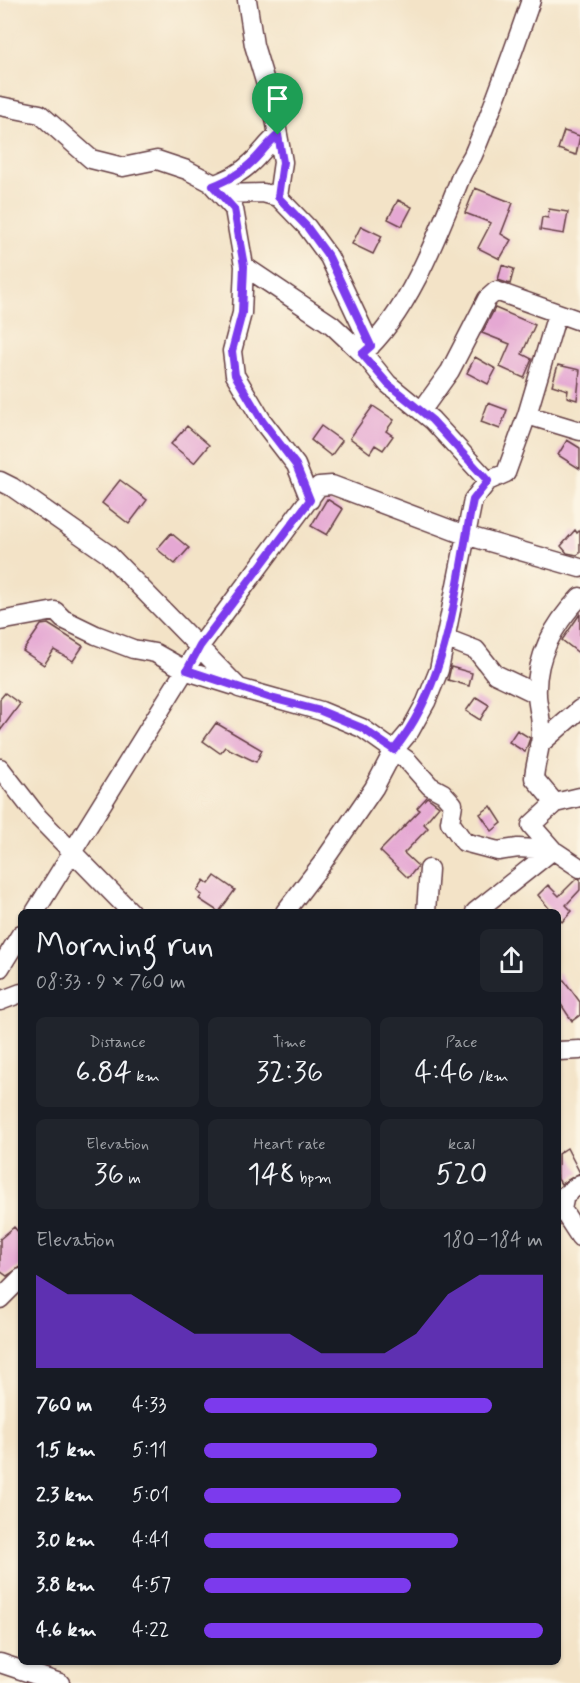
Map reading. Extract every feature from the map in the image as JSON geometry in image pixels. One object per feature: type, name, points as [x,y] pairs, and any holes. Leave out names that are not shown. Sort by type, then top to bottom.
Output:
[{"type":"street","points":[[247,0],[254,45],[283,162],[278,197]]},
{"type":"street","points":[[366,350],[402,304],[441,230],[461,175],[472,157],[493,104],[531,0]]},
{"type":"street","points":[[0,106],[40,114],[90,159],[123,167],[157,160],[187,170],[217,190],[234,209],[244,266],[242,313],[232,351],[235,375],[263,422],[296,465],[310,500]]},
{"type":"street","points":[[217,190],[252,163],[262,148],[278,135]]},
{"type":"street","points":[[217,190],[263,193],[278,197],[307,227],[329,257],[366,350],[388,384],[422,410],[488,481]]},
{"type":"street","points":[[244,266],[366,350]]},
{"type":"street","points":[[422,410],[450,371],[492,293],[501,291],[580,321]]},
{"type":"street","points":[[287,909],[374,788],[394,750],[410,730],[426,702],[439,670],[473,500],[488,481],[506,473],[527,415],[557,314]]},
{"type":"street","points":[[527,415],[580,431]]},
{"type":"street","points":[[0,481],[108,554],[154,604],[200,646],[239,687]]},
{"type":"street","points":[[37,909],[200,646],[319,486],[332,485],[465,535],[580,568]]},
{"type":"street","points":[[555,803],[534,778],[542,733],[537,694],[540,662],[551,633],[562,616],[580,597]]},
{"type":"street","points":[[0,621],[55,611],[63,619],[96,635],[134,649],[155,653],[187,670],[321,711],[362,728],[394,750],[453,804],[450,822],[464,842],[498,851],[518,848],[553,850]]},
{"type":"street","points":[[445,638],[476,650],[495,674],[537,694]]},
{"type":"street","points":[[539,745],[580,709]]},
{"type":"street","points":[[0,768],[38,817],[127,909]]},
{"type":"street","points":[[580,796],[555,803],[531,825],[553,850],[580,868]]},
{"type":"street","points":[[479,909],[553,850]]},
{"type":"street","points":[[426,909],[429,869]]},
{"type":"street","points":[[0,968],[18,939]]},
{"type":"street","points":[[0,1001],[18,994]]},
{"type":"street","points":[[561,1051],[580,1050]]},
{"type":"street","points":[[561,1204],[565,1194],[580,1184]]},
{"type":"street","points":[[561,1208],[580,1237]]},
{"type":"street","points":[[0,1299],[18,1281]]},
{"type":"street","points":[[0,1663],[60,1683]]},
{"type":"building","points":[[564,131],[580,136],[576,155],[558,149]]},
{"type":"building","points":[[475,188],[513,203],[501,234],[511,240],[500,259],[478,248],[491,223],[465,213]]},
{"type":"building","points":[[398,200],[412,207],[402,226],[388,219]]},
{"type":"building","points":[[549,209],[568,212],[564,234],[540,230],[542,217],[548,218]]},
{"type":"building","points":[[361,226],[382,236],[373,254],[352,244]]},
{"type":"building","points":[[502,265],[514,269],[510,284],[498,280]]},
{"type":"building","points":[[495,308],[535,325],[522,354],[532,359],[524,378],[500,367],[510,344],[482,333]]},
{"type":"building","points":[[475,357],[496,369],[488,384],[467,373]]},
{"type":"building","points":[[558,365],[580,370],[577,400],[567,397],[568,390],[552,385]]},
{"type":"building","points":[[488,403],[507,410],[500,429],[481,422]]},
{"type":"building","points":[[373,406],[394,420],[386,431],[393,436],[383,450],[375,445],[370,453],[350,438]]},
{"type":"building","points":[[187,426],[209,445],[194,463],[171,444]]},
{"type":"building","points":[[321,426],[342,441],[331,456],[311,440]]},
{"type":"building","points":[[567,440],[580,448],[580,469],[558,455]]},
{"type":"building","points":[[120,480],[147,500],[129,524],[102,503]]},
{"type":"building","points":[[327,499],[343,509],[327,535],[311,526]]},
{"type":"building","points":[[575,530],[577,533],[580,530],[580,553],[577,555],[567,553],[561,546]]},
{"type":"building","points":[[171,533],[189,548],[175,564],[157,549]]},
{"type":"building","points":[[580,614],[580,654],[562,640]]},
{"type":"building","points":[[48,624],[83,646],[73,661],[54,650],[44,665],[23,651],[41,625]]},
{"type":"building","points":[[451,667],[472,673],[469,686],[448,680]]},
{"type":"building","points":[[5,693],[20,704],[0,731],[0,699]]},
{"type":"building","points":[[476,697],[489,705],[480,720],[466,711]]},
{"type":"building","points":[[216,723],[262,750],[256,762],[225,747],[220,753],[203,741]]},
{"type":"building","points":[[517,730],[530,738],[525,752],[509,742]]},
{"type":"building","points":[[427,797],[439,806],[424,824],[428,828],[404,853],[418,866],[408,878],[380,851],[420,810],[417,808]]},
{"type":"building","points":[[491,806],[502,823],[492,831],[480,814]]},
{"type":"building","points":[[215,876],[235,890],[221,909],[214,909],[199,899],[202,895],[197,891],[204,880],[209,884]]},
{"type":"building","points":[[577,878],[580,879],[580,890],[566,905],[572,911],[562,922],[561,909],[550,909],[538,895],[548,885],[559,896]]},
{"type":"building","points":[[561,976],[580,1002],[580,1015],[572,1021],[561,1004]]},
{"type":"building","points":[[567,1148],[580,1173],[561,1184],[561,1152]]},
{"type":"building","points":[[14,1227],[18,1232],[18,1269],[7,1276],[0,1271],[0,1239]]},
{"type":"route","points":[[278,135],[283,162],[278,197],[307,227],[329,257],[371,346],[362,354],[388,384],[432,420],[488,481],[480,488],[473,500],[439,670],[426,702],[410,730],[394,750],[362,728],[321,711],[271,698],[187,670],[200,646],[310,500],[296,465],[263,422],[235,375],[232,351],[242,313],[244,266],[234,209],[213,186],[234,176],[252,163],[262,148],[278,135]]}]
